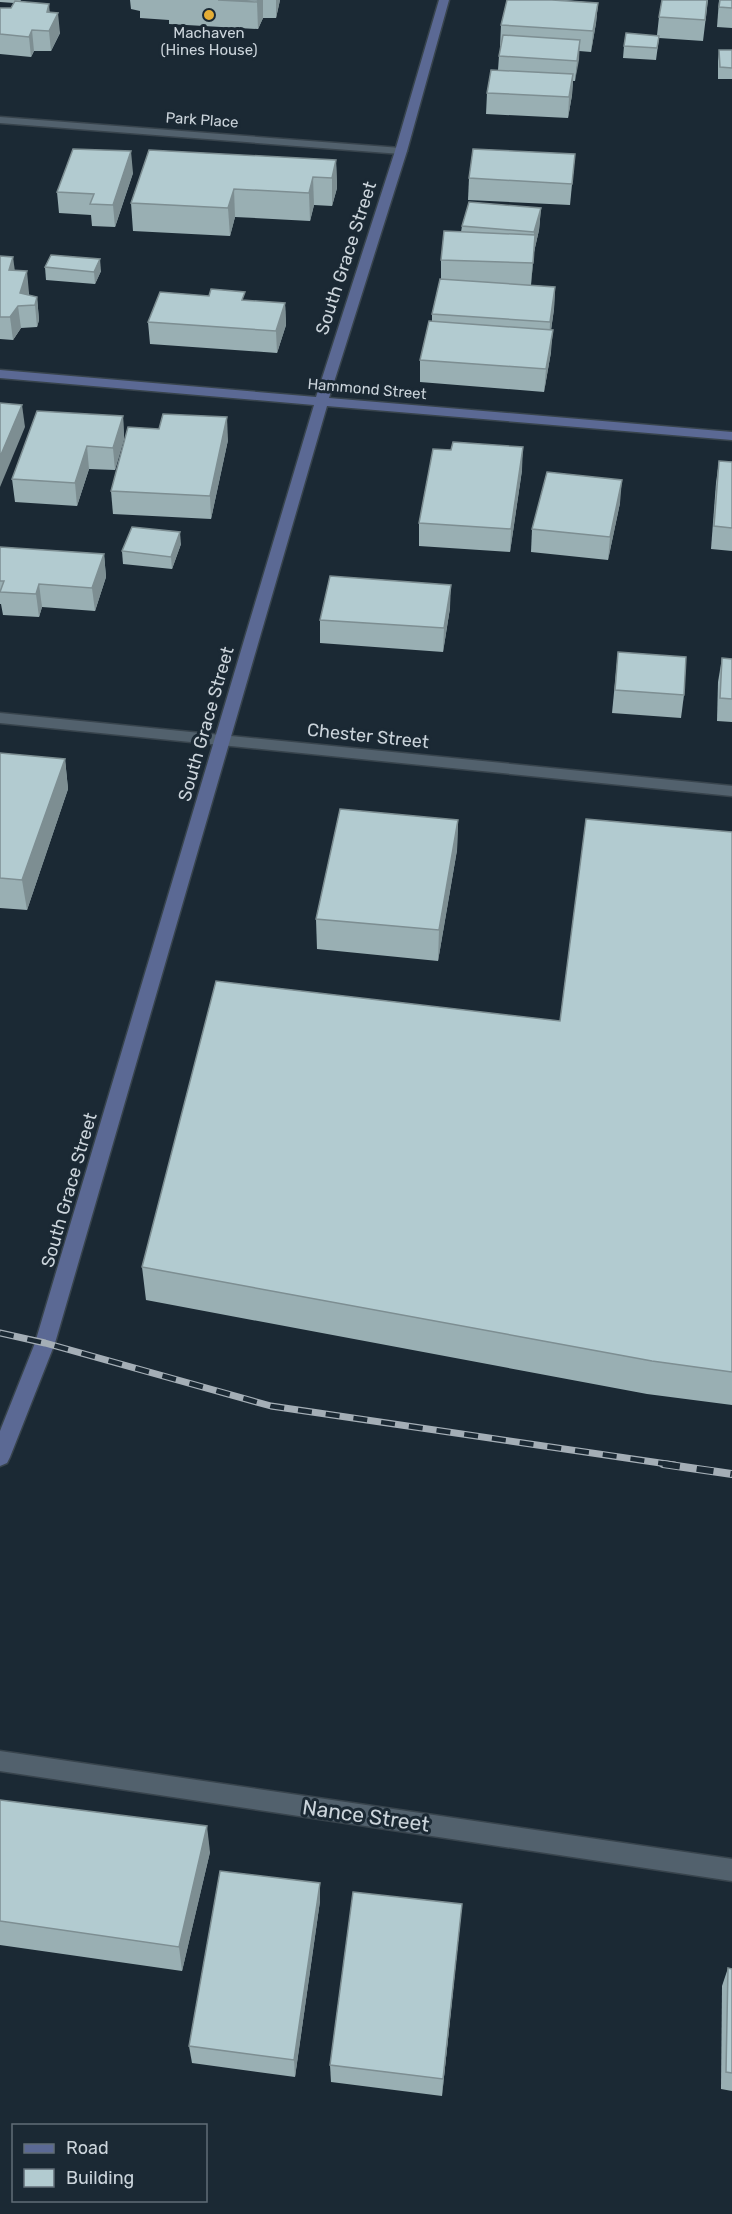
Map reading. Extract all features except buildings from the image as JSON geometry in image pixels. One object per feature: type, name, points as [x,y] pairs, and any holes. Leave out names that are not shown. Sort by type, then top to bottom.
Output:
[{"type":"street","name":"South Grace Street","points":[[0,1457],[45,1343],[321,402],[401,150],[444,0]]},
{"type":"street","name":"Park Place","points":[[0,120],[401,150]]},
{"type":"street","name":"Hammond Street","points":[[0,374],[732,436]]},
{"type":"street","name":"Chester Street","points":[[0,718],[221,742],[732,791]]},
{"type":"street","name":"Nance Street","points":[[0,1761],[732,1870]]},
{"type":"railway","points":[[0,1333],[45,1343],[271,1406],[674,1465]]},
{"type":"railway","points":[[663,1464],[732,1474]]},
{"type":"place","name":"Machaven (Hines House)","points":[[209,15]]}]
